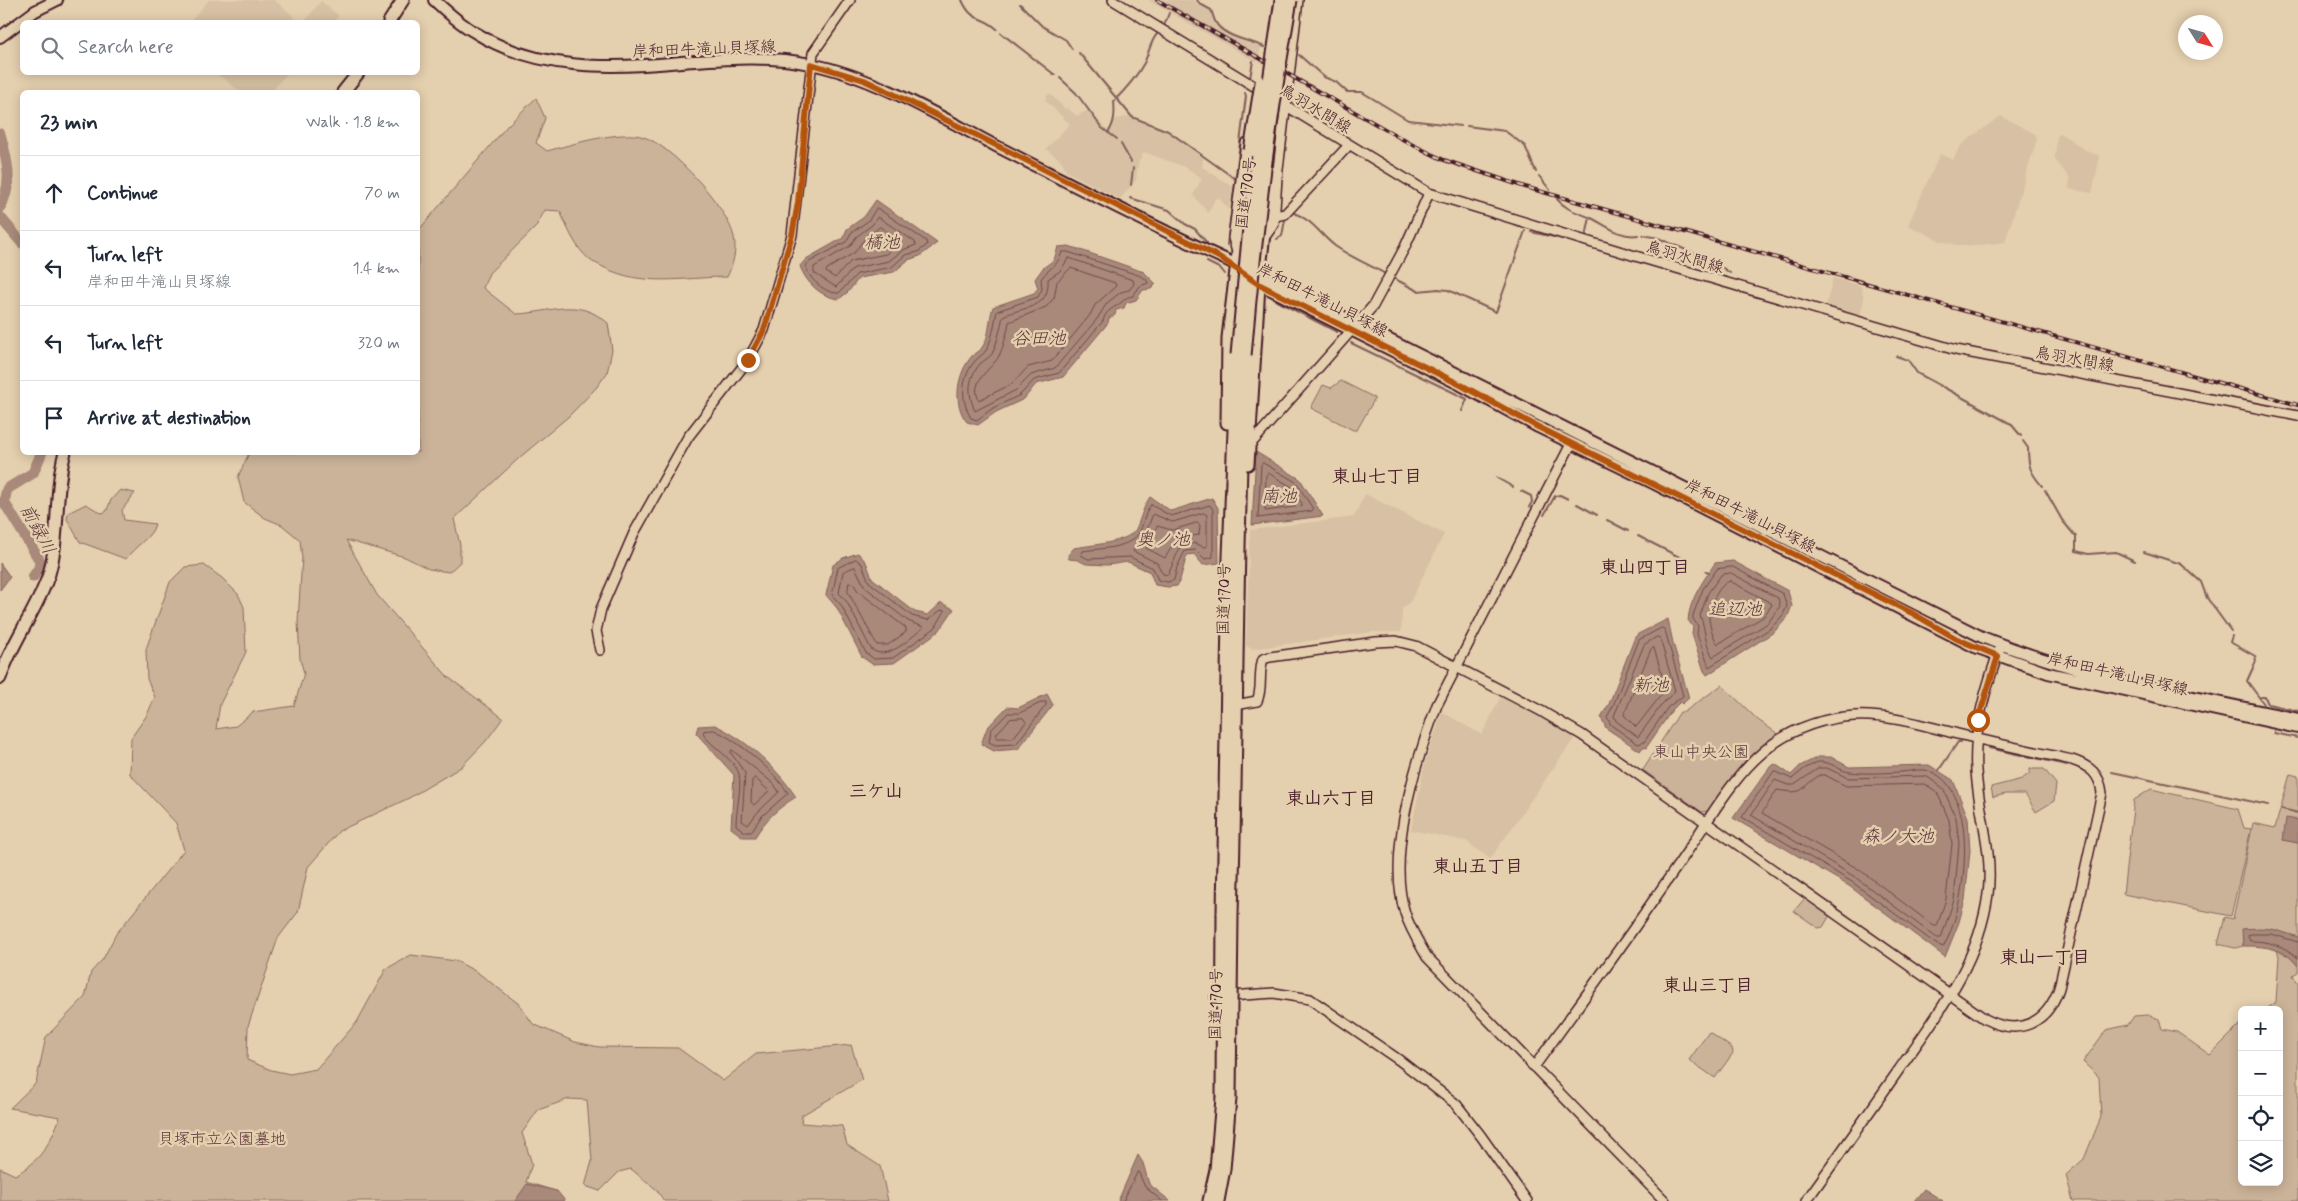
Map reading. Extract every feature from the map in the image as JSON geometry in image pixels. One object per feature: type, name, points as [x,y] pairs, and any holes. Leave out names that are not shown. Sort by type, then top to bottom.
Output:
[{"type":"highway","points":[[390,20],[403,0]]},
{"type":"highway","name":"国道170号","points":[[1218,1201],[1224,1169],[1226,1098],[1225,706],[1229,556],[1252,196],[1281,0]]},
{"type":"highway","points":[[1240,499],[1246,490],[1260,280],[1292,0]]},
{"type":"highway","name":"国道170号","points":[[1227,914],[1238,705],[1241,355],[1272,114],[1292,0]]},
{"type":"highway","points":[[1229,556],[1226,503],[1228,338],[1250,151],[1267,50],[1274,40]]},
{"type":"highway","points":[[344,90],[356,75]]},
{"type":"highway","points":[[0,678],[49,573],[54,541],[58,480],[64,455]]},
{"type":"highway","name":"国道170号","points":[[1209,1201],[1216,1170],[1226,1098]]},
{"type":"main road","points":[[22,20],[34,11],[58,0]]},
{"type":"main road","name":"岸和田牛滝山貝塚線","points":[[434,0],[463,25],[482,37],[512,51],[552,62],[611,66],[752,58],[811,64],[864,80],[1219,257],[1355,328],[1946,621],[2002,645],[2091,673],[2298,719]]},
{"type":"main road","points":[[0,37],[20,22]]},
{"type":"main road","name":"岸和田牛滝山貝塚線","points":[[1355,328],[1571,444],[1886,600],[1957,639],[1998,656],[2048,673],[2298,728]]},
{"type":"street","points":[[600,650],[596,631],[601,609],[634,533],[688,437],[748,360],[764,330],[792,235],[798,203],[813,53],[850,0]]},
{"type":"street","name":"鳥羽水間線","points":[[1113,0],[1429,193],[1632,256],[1956,350],[2298,416]]},
{"type":"street","points":[[1264,238],[1272,230],[1275,216],[1285,106],[1298,0]]},
{"type":"street","points":[[1237,252],[1233,238],[1255,88]]},
{"type":"street","points":[[1275,216],[1285,214],[1349,145]]},
{"type":"street","points":[[1249,446],[1355,328],[1386,284],[1405,248],[1429,193]]},
{"type":"street","points":[[1571,444],[1456,668],[1431,721],[1413,781],[1398,859],[1399,884],[1405,912],[1415,936],[1427,957],[1665,1201]]},
{"type":"street","points":[[1225,706],[1257,701],[1260,693],[1260,670],[1263,659],[1278,655],[1396,641],[1416,646],[1575,731],[1706,824],[1952,995],[1992,1022],[2008,1027],[2023,1026],[2050,1009],[2059,988],[2102,793],[2097,775],[2086,765],[1908,722],[1871,716],[1855,716],[1810,724],[1774,743],[1735,782],[1706,824],[1611,961],[1534,1067]]},
{"type":"street","points":[[1806,1201],[1952,995],[1977,945],[1988,894],[1989,849],[1977,786],[1975,738],[1985,694],[2002,645]]},
{"type":"street","points":[[1215,996],[1274,993],[1310,999],[1399,1060],[1456,1104],[1527,1201]]},
{"type":"shaded area","points":[[209,0],[274,0],[293,16],[295,20],[192,20]]},
{"type":"shaded area","points":[[1148,0],[1195,0],[1198,5],[1210,11],[1215,23],[1219,26],[1243,41],[1261,47],[1257,62]]},
{"type":"shaded area","points":[[321,1],[339,16],[336,20],[306,20]]},
{"type":"shaded area","points":[[219,75],[285,75],[273,90],[238,90]]},
{"type":"shaded area","points":[[1049,93],[1065,109],[1067,108],[1077,116],[1088,110],[1106,129],[1112,130],[1114,120],[1129,116],[1141,122],[1155,124],[1170,132],[1203,158],[1202,167],[1233,187],[1229,209],[1219,198],[1215,199],[1208,213],[1193,195],[1202,178],[1185,167],[1144,152],[1138,163],[1136,180],[1120,199],[1066,171],[1062,161],[1046,149],[1070,124],[1045,100]]},
{"type":"shaded area","points":[[2001,116],[2035,134],[2037,139],[2005,242],[1972,246],[1957,245],[1941,241],[1908,225],[1940,154],[1953,160],[1959,148],[1965,142]]},
{"type":"shaded area","points":[[2060,133],[2087,151],[2100,156],[2092,193],[2069,189],[2070,179],[2055,159],[2057,137]]},
{"type":"shaded area","points":[[1833,278],[1861,286],[1864,299],[1860,317],[1857,319],[1825,309]]},
{"type":"shaded area","points":[[1365,494],[1444,534],[1410,602],[1402,609],[1401,632],[1372,632],[1251,649],[1246,645],[1250,530],[1354,517]]},
{"type":"shaded area","points":[[1501,696],[1575,737],[1490,859],[1466,841],[1411,830],[1425,763],[1442,712],[1482,735]]},
{"type":"green space","name":"貝塚市立公園墓地","points":[[536,98],[545,118],[536,143],[547,151],[609,136],[622,135],[644,137],[656,143],[683,165],[721,210],[730,225],[734,237],[735,252],[733,262],[727,277],[664,280],[633,277],[618,273],[593,262],[580,250],[560,211],[545,210],[535,228],[489,273],[483,288],[516,314],[574,308],[585,310],[608,323],[612,350],[607,373],[596,388],[569,416],[519,458],[454,519],[460,545],[460,562],[449,572],[429,569],[405,557],[346,540],[377,595],[448,677],[503,718],[486,741],[461,767],[409,798],[339,831],[308,867],[298,912],[278,938],[248,1026],[247,1060],[271,1070],[290,1074],[316,1069],[357,1022],[386,969],[411,955],[456,961],[477,972],[519,1004],[533,1024],[575,1042],[599,1047],[678,1048],[723,1081],[756,1054],[851,1045],[862,1080],[802,1115],[801,1123],[842,1126],[847,1145],[880,1166],[888,1201],[664,1201],[657,1190],[631,1169],[619,1172],[600,1191],[585,1186],[592,1161],[587,1100],[569,1099],[538,1110],[522,1133],[532,1164],[526,1182],[555,1191],[565,1201],[0,1201],[0,1168],[15,1175],[24,1170],[44,1150],[53,1135],[60,1117],[10,1108],[36,1083],[46,1037],[85,997],[91,972],[103,959],[116,934],[184,850],[176,823],[130,774],[131,738],[147,715],[155,697],[147,679],[146,649],[170,582],[185,567],[204,565],[222,578],[238,594],[244,607],[246,652],[220,704],[216,729],[236,726],[253,712],[294,706],[304,673],[300,659],[298,621],[302,558],[300,540],[282,525],[265,518],[244,502],[238,477],[248,455],[420,455],[420,229],[507,126]]},
{"type":"green space","points":[[1341,381],[1375,398],[1357,430],[1353,430],[1311,408],[1323,385],[1331,388]]},
{"type":"green space","points":[[120,490],[135,493],[122,510],[124,520],[155,524],[147,538],[126,559],[80,542],[67,519],[68,513],[86,504],[101,513],[106,512],[111,500]]},
{"type":"green space","name":"東山中央公園","points":[[1722,685],[1758,720],[1778,734],[1744,762],[1708,811],[1702,812],[1643,770],[1680,712],[1684,712]]},
{"type":"green space","points":[[2030,769],[2044,769],[2056,784],[2054,801],[2036,812],[2025,794],[2006,794],[1993,797],[1991,787],[2022,779],[2030,773]]},
{"type":"green space","points":[[2290,774],[2298,776],[2298,830],[2283,840],[2298,843],[2298,937],[2272,929],[2243,929],[2243,946],[2235,948],[2218,944],[2225,917],[2233,919],[2253,823],[2275,828]]},
{"type":"green space","points":[[2151,789],[2238,809],[2244,828],[2251,829],[2231,916],[2123,894],[2134,800]]},
{"type":"green space","points":[[1805,898],[1830,915],[1823,927],[1818,928],[1794,911]]},
{"type":"green space","points":[[2277,950],[2290,957],[2298,966],[2298,972],[2293,975],[2298,984],[2298,1201],[2073,1201],[2066,1175],[2084,1159],[2101,1117],[2099,1077],[2083,1062],[2106,1030],[2128,1025],[2134,1016],[2149,1015],[2159,1019],[2162,1029],[2177,1032],[2210,1055],[2238,1027],[2238,1186],[2283,1186],[2283,1006],[2270,1006],[2276,1002],[2279,956]]},
{"type":"green space","points":[[1709,1032],[1732,1048],[1733,1053],[1715,1078],[1689,1060]]},
{"type":"water","name":"橘池","points":[[876,200],[937,243],[920,256],[908,260],[894,272],[859,278],[848,292],[839,299],[820,292],[806,278],[800,266],[806,259],[843,238],[847,229],[864,217]]},
{"type":"water","name":"谷田池","points":[[1069,246],[1144,272],[1156,284],[1151,289],[1143,290],[1136,300],[1126,303],[1124,308],[1116,310],[1115,315],[1109,318],[1108,323],[1063,377],[1036,384],[1024,399],[996,412],[978,425],[967,422],[959,406],[958,389],[960,380],[967,363],[984,344],[988,334],[993,307],[1034,293],[1038,288],[1035,279],[1043,268],[1054,260],[1058,247]]},
{"type":"water","name":"南池","points":[[1256,452],[1300,479],[1323,516],[1252,525]]},
{"type":"water","name":"奥ノ池","points":[[1150,497],[1171,511],[1212,498],[1218,508],[1219,563],[1203,565],[1194,554],[1187,555],[1179,583],[1177,586],[1168,587],[1155,585],[1150,572],[1128,562],[1108,565],[1086,564],[1078,560],[1069,559],[1068,555],[1074,548],[1108,543],[1132,534]]},
{"type":"water","points":[[858,553],[866,562],[872,578],[915,612],[928,615],[941,603],[954,609],[939,631],[894,663],[872,664],[862,657],[837,608],[826,595],[833,565],[843,558]]},
{"type":"water","name":"追辺池","points":[[1733,561],[1788,591],[1792,606],[1787,618],[1774,632],[1707,675],[1692,634],[1693,627],[1688,620],[1689,612],[1698,590],[1715,563]]},
{"type":"water","points":[[0,563],[10,577],[0,590]]},
{"type":"water","name":"新池","points":[[1668,619],[1689,698],[1682,704],[1680,702],[1672,710],[1646,748],[1643,747],[1640,751],[1606,728],[1601,717],[1609,704],[1635,637]]},
{"type":"water","points":[[1047,694],[1053,705],[1018,749],[994,751],[981,744],[987,728],[1007,707],[1018,708]]},
{"type":"water","points":[[715,725],[750,747],[770,765],[796,797],[773,814],[755,837],[743,837],[731,828],[734,775],[696,733],[698,726]]},
{"type":"water","name":"森ノ大池","points":[[1818,757],[1831,757],[1849,767],[1929,765],[1953,780],[1968,818],[1970,851],[1965,900],[1959,922],[1945,957],[1849,886],[1733,818],[1770,767],[1775,764],[1791,775],[1800,766]]},
{"type":"water","points":[[2286,818],[2298,820],[2298,843],[2283,840]]},
{"type":"water","points":[[2242,929],[2272,929],[2298,937],[2298,966],[2287,955],[2274,949],[2243,946]]},
{"type":"water","points":[[1138,1155],[1143,1163],[1149,1184],[1170,1201],[1118,1201]]},
{"type":"water","points":[[527,1184],[557,1191],[565,1201],[515,1201]]},
{"type":"water","points":[[1924,1189],[1943,1201],[1914,1201]]},
{"type":"waterway","points":[[962,0],[974,16],[997,29]]},
{"type":"waterway","points":[[1197,0],[1200,4],[1211,10],[1215,21],[1224,31],[1264,47]]},
{"type":"waterway","points":[[1020,4],[1042,26],[1066,40],[1072,49]]},
{"type":"waterway","points":[[1164,26],[1169,13]]},
{"type":"waterway","points":[[1001,33],[1055,75]]},
{"type":"waterway","points":[[1108,133],[1114,118],[1114,101],[1138,74],[1157,34]]},
{"type":"waterway","points":[[1079,53],[1132,117],[1168,131],[1234,178]]},
{"type":"waterway","points":[[1299,55],[1324,77],[1336,82],[1347,92],[1362,92],[1408,120],[1461,126]]},
{"type":"waterway","points":[[1250,78],[1253,61]]},
{"type":"waterway","points":[[1060,78],[1076,93],[1102,128],[1117,139]]},
{"type":"waterway","points":[[1227,245],[1245,93]]},
{"type":"waterway","points":[[1467,126],[1505,131],[1525,146],[1536,172]]},
{"type":"waterway","points":[[0,134],[8,171],[7,189],[0,207]]},
{"type":"waterway","points":[[1121,144],[1131,162]]},
{"type":"waterway","points":[[1131,185],[1133,168]]},
{"type":"waterway","points":[[1539,176],[1550,190]]},
{"type":"waterway","points":[[1130,198],[1169,210],[1185,224],[1195,229],[1207,243]]},
{"type":"waterway","points":[[1557,199],[1569,209],[1619,233],[1638,235]]},
{"type":"waterway","points":[[1292,212],[1306,219],[1341,250],[1387,275]]},
{"type":"waterway","name":"前録川","points":[[0,217],[20,241]]},
{"type":"waterway","points":[[1277,239],[1282,236],[1287,217]]},
{"type":"waterway","points":[[1586,237],[1590,217]]},
{"type":"waterway","points":[[1395,279],[1418,291],[1448,290],[1496,312],[1525,231]]},
{"type":"waterway","points":[[1531,232],[1572,241]]},
{"type":"waterway","points":[[1643,235],[1658,238],[1719,264]]},
{"type":"waterway","points":[[1207,262],[1221,269],[1225,274]]},
{"type":"waterway","points":[[1723,268],[1730,273]]},
{"type":"waterway","points":[[1275,300],[1337,332]]},
{"type":"waterway","points":[[1351,343],[1467,399],[1462,411]]},
{"type":"waterway","points":[[1896,356],[1908,360],[1917,373],[1941,386]]},
{"type":"waterway","points":[[1943,387],[2011,424],[2021,436]]},
{"type":"waterway","points":[[2023,441],[2028,448],[2030,469],[2042,486]]},
{"type":"waterway","name":"前録川","points":[[33,577],[39,568],[40,561],[4,502],[7,489],[33,473],[41,455]]},
{"type":"waterway","points":[[1497,478],[1513,487]]},
{"type":"waterway","points":[[2045,490],[2062,520],[2076,537],[2076,551],[2088,554],[2116,552],[2135,561]]},
{"type":"waterway","points":[[1521,491],[1531,496],[1532,502],[1529,507]]},
{"type":"waterway","points":[[1544,515],[1555,496],[1560,495],[1568,499]]},
{"type":"waterway","points":[[1577,504],[1597,515]]},
{"type":"waterway","points":[[1607,520],[1628,531]]},
{"type":"waterway","points":[[1638,536],[1687,561]]},
{"type":"waterway","points":[[2144,552],[2181,564],[2201,582],[2207,598],[2231,631]]},
{"type":"waterway","points":[[2232,636],[2230,642],[2255,656],[2256,661],[2247,681],[2264,704]]},
{"type":"waterway","points":[[2261,697],[2265,697],[2268,704],[2298,711]]},
{"type":"waterway","points":[[2274,731],[2274,733],[2298,738]]},
{"type":"waterway","points":[[1939,770],[1958,742],[1961,742]]},
{"type":"waterway","points":[[1989,748],[2067,765]]},
{"type":"waterway","points":[[2112,772],[2268,805]]},
{"type":"waterway","points":[[2282,809],[2298,813]]},
{"type":"railway","points":[[1157,0],[1411,144],[1444,160],[1525,187],[2298,405]]},
{"type":"district","name":"東山七丁目","points":[[1377,476]]},
{"type":"district","name":"東山四丁目","points":[[1645,567]]},
{"type":"district","name":"三ケ山","points":[[876,791]]},
{"type":"district","name":"東山六丁目","points":[[1331,798]]},
{"type":"district","name":"東山五丁目","points":[[1478,866]]},
{"type":"district","name":"東山一丁目","points":[[2045,957]]},
{"type":"district","name":"東山三丁目","points":[[1708,985]]},
{"type":"route","points":[[748,360],[764,330],[792,235],[798,203],[811,64],[864,80],[928,111],[1175,237],[1219,257],[1260,285],[1461,385],[1538,427],[1912,613],[1957,639],[1998,656],[1978,720]]}]
